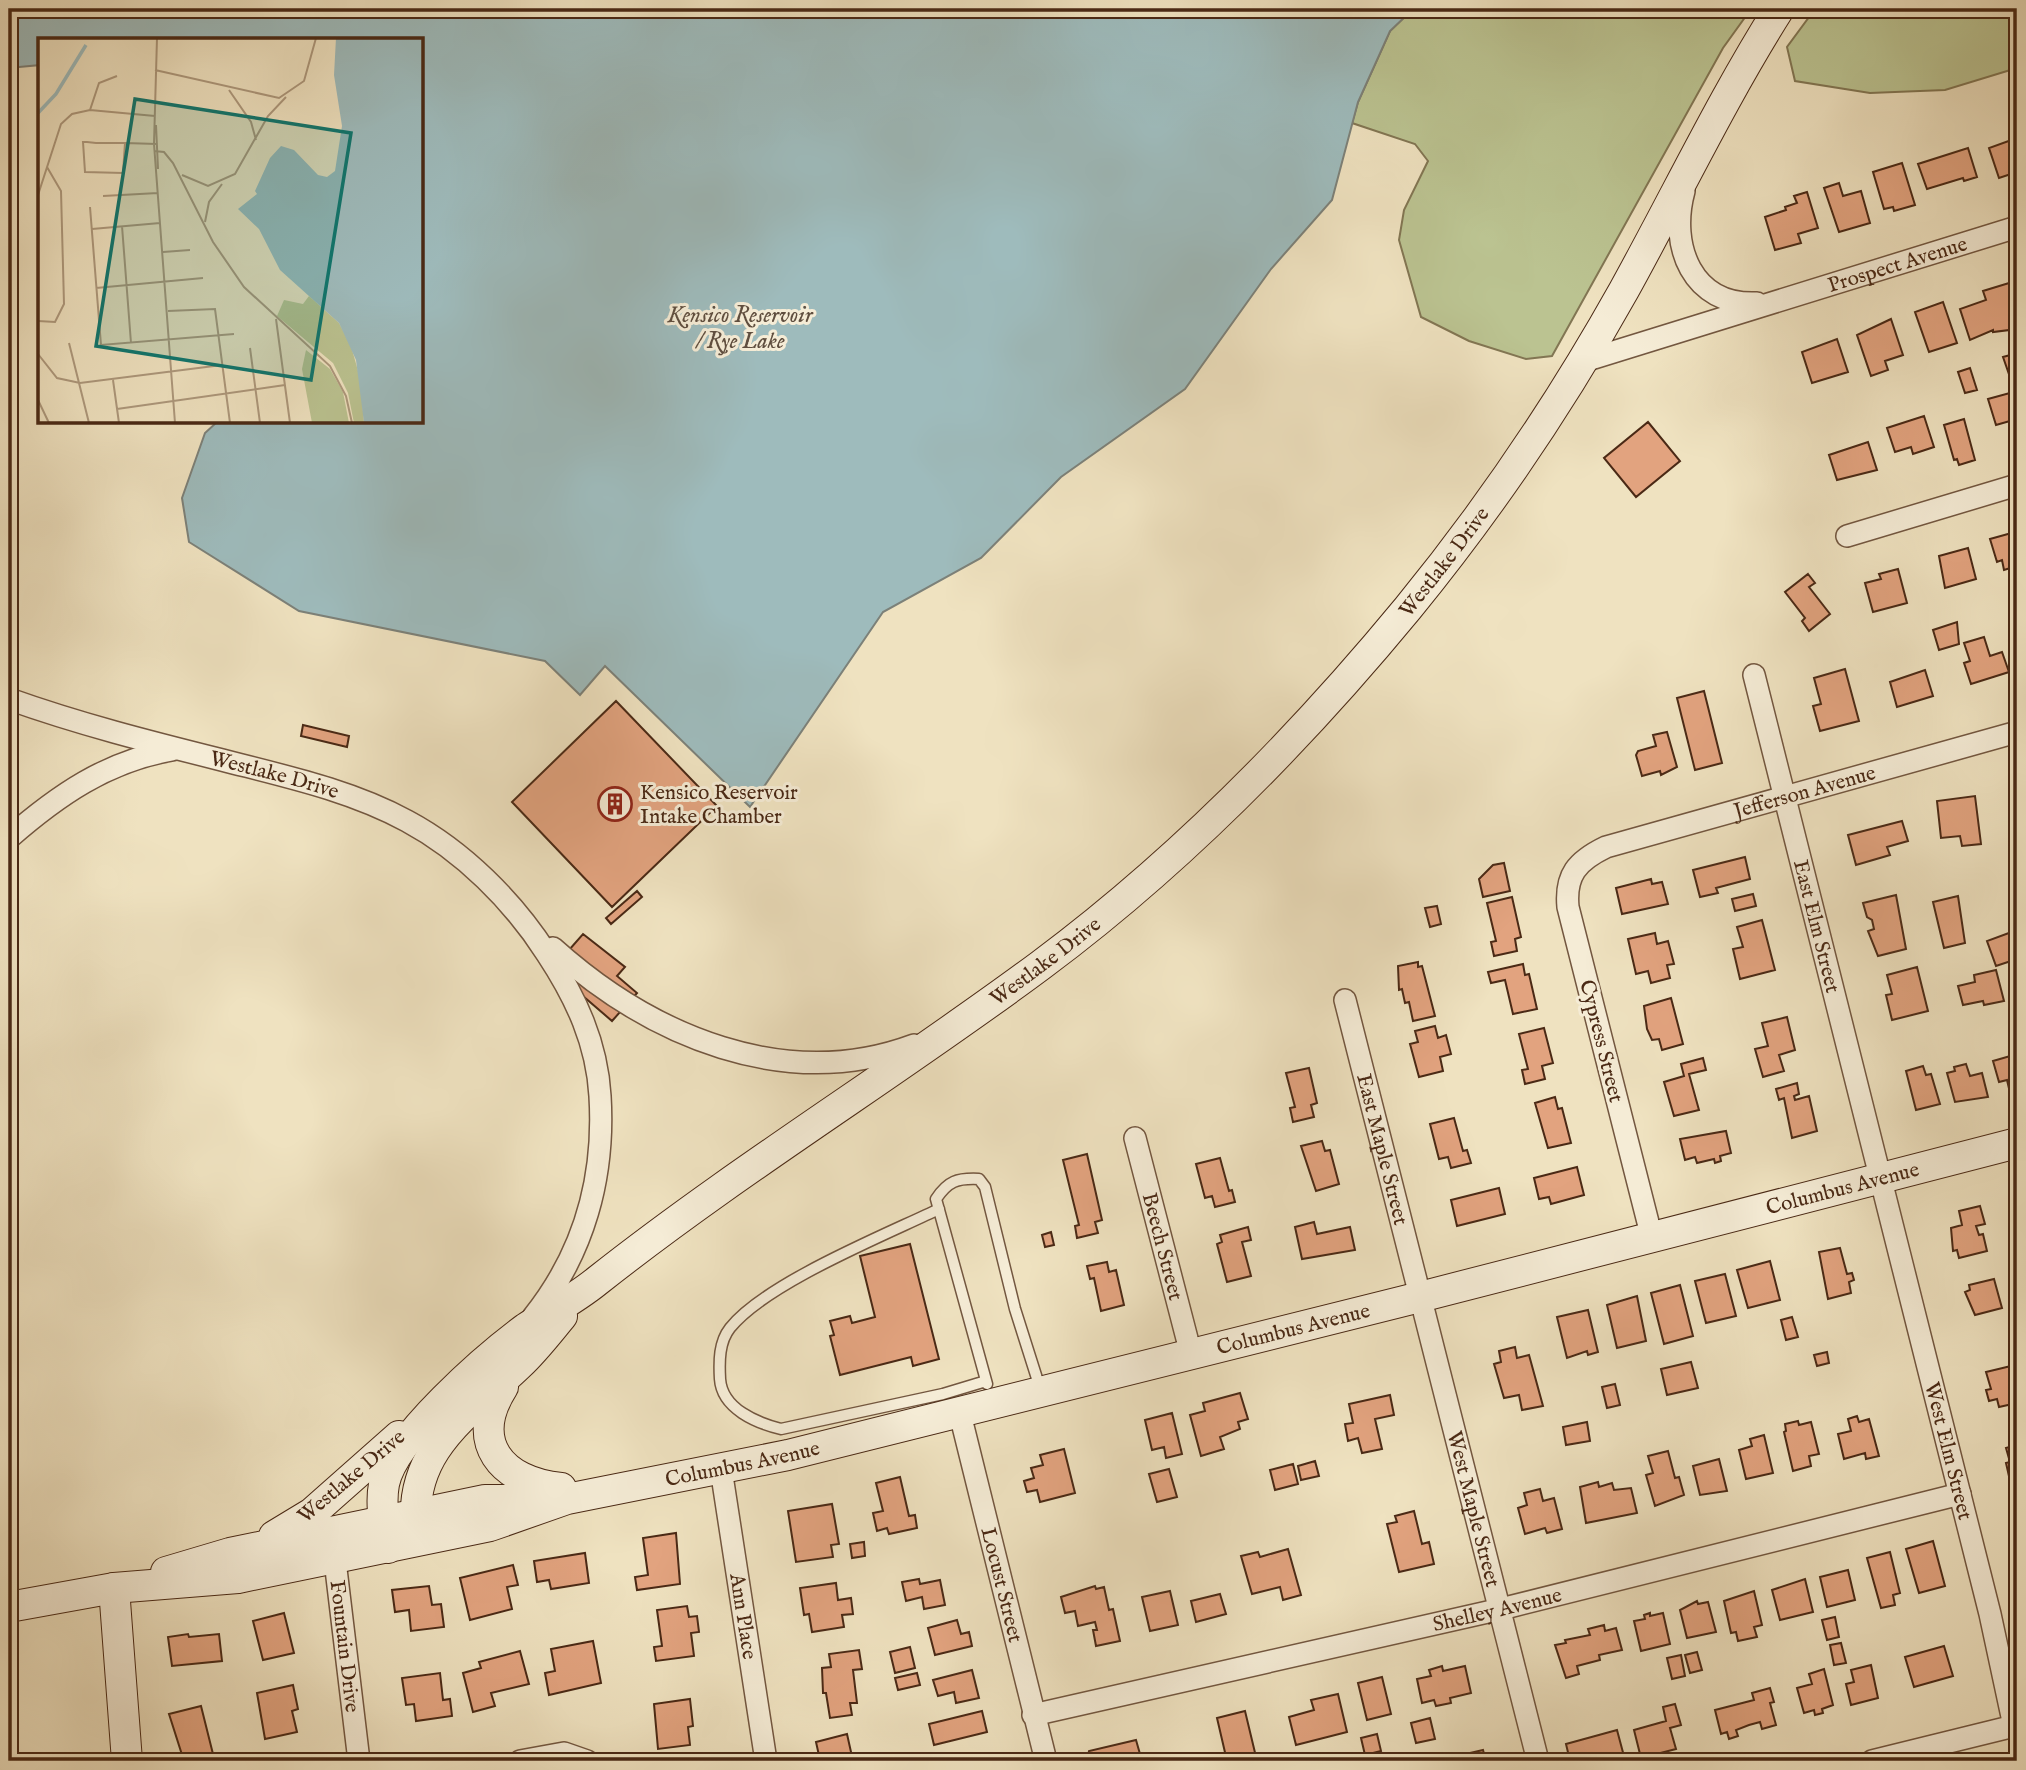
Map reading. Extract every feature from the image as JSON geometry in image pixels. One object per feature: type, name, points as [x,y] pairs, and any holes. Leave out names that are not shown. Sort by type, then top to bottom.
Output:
[{"type":"street","name":"Westlake Drive","points":[[512,1355],[575,1299],[661,1233],[1044,963],[1162,865],[1265,768],[1385,635],[1454,550],[1581,362],[1779,9]]},
{"type":"street","name":"Prospect Avenue","points":[[1691,164],[1681,201],[1679,227],[1681,250],[1689,268],[1720,297],[1740,304],[1777,302]]},
{"type":"street","name":"Prospect Avenue","points":[[1581,362],[2017,227]]},
{"type":"street","points":[[1847,536],[2017,485]]},
{"type":"street","name":"East Elm Street","points":[[1754,675],[1880,1177]]},
{"type":"street","name":"Westlake Drive","points":[[9,699],[99,730],[329,789],[407,821],[444,844],[511,906],[548,945],[614,998],[686,1034],[769,1059],[810,1065],[848,1063],[887,1056],[923,1042],[980,1008]]},
{"type":"street","name":"Jefferson Avenue","points":[[1593,853],[2016,735]]},
{"type":"street","points":[[9,838],[86,780],[147,754],[177,749]]},
{"type":"street","name":"Cypress Street","points":[[1593,853],[1576,865],[1569,876],[1568,907],[1652,1238]]},
{"type":"street","name":"Westlake Drive","points":[[511,906],[566,983],[586,1026],[599,1072],[601,1112],[596,1178],[583,1231],[567,1268],[512,1355]]},
{"type":"street","name":"East Maple Street","points":[[1345,1000],[1420,1297]]},
{"type":"street","name":"Beech Street","points":[[1135,1138],[1191,1354]]},
{"type":"street","name":"Columbus Avenue","points":[[9,1607],[114,1588],[238,1578],[333,1546],[417,1528],[490,1526],[567,1499],[721,1469],[959,1410],[989,1391],[1041,1391],[1420,1297],[2017,1143]]},
{"type":"street","name":"West Elm Street","points":[[1872,1761],[2014,1726],[1960,1494],[1880,1177]]},
{"type":"street","name":"West Maple Street","points":[[1420,1297],[1538,1761]]},
{"type":"street","points":[[386,1534],[383,1485],[389,1466],[400,1448],[463,1382],[512,1355]]},
{"type":"street","points":[[512,1355],[488,1419],[488,1436],[502,1465],[515,1476],[532,1483],[606,1492]]},
{"type":"street","points":[[417,1528],[421,1478],[439,1441],[512,1355]]},
{"type":"street","name":"Westlake Drive","points":[[230,1553],[263,1542],[312,1513],[463,1382]]},
{"type":"street","name":"Locust Street","points":[[959,1410],[1046,1761]]},
{"type":"street","name":"Ann Place","points":[[721,1469],[766,1761]]},
{"type":"street","name":"Shelley Avenue","points":[[1033,1715],[1501,1609],[1960,1494]]},
{"type":"street","name":"Columbus Avenue","points":[[114,1588],[230,1553],[333,1546]]},
{"type":"street","name":"Fountain Drive","points":[[333,1546],[359,1761]]},
{"type":"street","points":[[114,1588],[127,1761]]},
{"type":"street","points":[[520,1761],[564,1753],[587,1761]]},
{"type":"lane","points":[[939,1209],[824,1265],[744,1314],[729,1329],[718,1356],[720,1386],[736,1408],[756,1423],[781,1429],[943,1394],[989,1391],[939,1209],[936,1199],[946,1185],[960,1178],[979,1179],[985,1187],[1015,1309],[1041,1391]]},
{"type":"green space","points":[[1413,9],[1751,9],[1723,48],[1552,356],[1526,359],[1469,341],[1421,317],[1399,240],[1404,210],[1428,161],[1415,144],[1352,123],[1358,102],[1390,31]]},
{"type":"green space","points":[[1815,9],[2017,9],[2017,68],[1945,90],[1870,93],[1795,81],[1787,47]]},
{"type":"water","name":"Kensico Reservoir / Rye Lake","points":[[9,9],[1413,9],[1390,31],[1358,102],[1332,200],[1271,269],[1185,389],[1061,477],[981,558],[883,612],[750,807],[605,666],[580,695],[545,661],[299,611],[189,542],[182,498],[205,433],[215,424],[424,424],[424,38],[38,38],[38,65],[9,68]]},
{"type":"building","points":[[2017,138],[2017,172],[1999,178],[1989,148]]},
{"type":"building","points":[[1968,148],[1977,177],[1964,181],[1963,178],[1927,189],[1918,164]]},
{"type":"building","points":[[1902,163],[1915,205],[1894,211],[1893,207],[1884,209],[1873,172]]},
{"type":"building","points":[[1839,183],[1843,196],[1861,191],[1870,223],[1839,232],[1824,188]]},
{"type":"building","points":[[1807,192],[1818,228],[1798,234],[1801,243],[1775,250],[1765,217],[1786,210],[1785,207],[1797,203],[1794,196]]},
{"type":"building","points":[[2009,283],[2017,309],[2017,329],[1993,330],[1970,340],[1960,309],[1986,300],[1983,291]]},
{"type":"building","points":[[1943,302],[1957,343],[1929,352],[1915,312]]},
{"type":"building","points":[[1891,319],[1903,355],[1885,361],[1888,370],[1871,376],[1857,335]]},
{"type":"building","points":[[1837,339],[1848,372],[1812,383],[1802,352]]},
{"type":"building","points":[[2014,354],[2017,378],[2011,380],[2003,357]]},
{"type":"building","points":[[1970,368],[1977,390],[1965,393],[1958,372]]},
{"type":"building","points":[[2017,391],[2017,419],[1996,425],[1988,399]]},
{"type":"building","points":[[1924,416],[1934,447],[1913,454],[1911,447],[1895,452],[1887,428]]},
{"type":"building","points":[[1964,419],[1975,460],[1959,465],[1957,459],[1954,460],[1944,425]]},
{"type":"building","points":[[1648,422],[1680,461],[1636,497],[1604,458]]},
{"type":"building","points":[[1868,442],[1877,470],[1837,480],[1829,455]]},
{"type":"building","points":[[2015,532],[2017,566],[2004,570],[2002,560],[1997,562],[1990,539]]},
{"type":"building","points":[[1968,548],[1976,579],[1945,588],[1939,556]]},
{"type":"building","points":[[1898,569],[1907,603],[1873,612],[1865,583],[1881,579],[1879,574]]},
{"type":"building","points":[[1808,574],[1815,583],[1809,587],[1830,614],[1809,631],[1802,621],[1805,618],[1785,592]]},
{"type":"building","points":[[1957,622],[1959,644],[1939,650],[1933,630]]},
{"type":"building","points":[[1984,637],[1990,656],[2002,652],[2009,672],[1971,684],[1964,663],[1970,661],[1964,643]]},
{"type":"building","points":[[1845,669],[1859,721],[1820,731],[1813,706],[1821,704],[1814,678]]},
{"type":"building","points":[[1925,670],[1933,696],[1897,707],[1890,682]]},
{"type":"building","points":[[1704,691],[1722,763],[1695,770],[1677,698]]},
{"type":"building","name":"Kensico Reservoir Intake Chamber","points":[[616,701],[717,806],[612,907],[512,802]]},
{"type":"building","points":[[303,725],[349,736],[347,747],[301,736]]},
{"type":"building","points":[[1667,732],[1677,767],[1661,775],[1660,771],[1642,776],[1636,755],[1638,751],[1656,746],[1653,735]]},
{"type":"building","points":[[1975,796],[1981,844],[1962,846],[1960,836],[1941,838],[1937,801]]},
{"type":"building","points":[[1902,821],[1908,841],[1887,847],[1890,855],[1856,865],[1848,835]]},
{"type":"building","points":[[1745,857],[1750,879],[1716,888],[1718,893],[1700,897],[1693,870]]},
{"type":"building","points":[[1504,863],[1510,891],[1483,897],[1479,879],[1493,865]]},
{"type":"building","points":[[1651,879],[1652,884],[1662,882],[1668,904],[1622,914],[1616,888]]},
{"type":"building","points":[[637,891],[642,897],[611,924],[606,918]]},
{"type":"building","points":[[1753,894],[1756,906],[1735,911],[1732,899]]},
{"type":"building","points":[[1896,895],[1906,949],[1878,956],[1868,931],[1874,929],[1872,920],[1867,917],[1863,903]]},
{"type":"building","points":[[1958,896],[1965,943],[1944,948],[1933,902]]},
{"type":"building","points":[[1512,897],[1521,937],[1515,939],[1517,951],[1494,956],[1491,942],[1496,941],[1487,903]]},
{"type":"building","points":[[1437,906],[1441,924],[1430,927],[1425,908]]},
{"type":"building","points":[[1762,920],[1775,970],[1740,979],[1733,949],[1743,947],[1737,927]]},
{"type":"building","points":[[2017,930],[2017,959],[1996,966],[1987,941]]},
{"type":"building","points":[[1655,933],[1657,944],[1668,941],[1674,964],[1667,965],[1670,978],[1651,983],[1648,971],[1636,974],[1628,939]]},
{"type":"building","points":[[583,934],[625,967],[617,976],[637,993],[612,1021],[562,978],[562,958]]},
{"type":"building","points":[[1418,962],[1418,967],[1422,966],[1435,1016],[1413,1021],[1409,1002],[1405,1003],[1402,989],[1399,990],[1398,966]]},
{"type":"building","points":[[1523,964],[1525,975],[1529,974],[1537,1009],[1513,1014],[1505,980],[1491,983],[1488,972]]},
{"type":"building","points":[[1917,967],[1928,1011],[1892,1020],[1886,995],[1892,994],[1887,975]]},
{"type":"building","points":[[1996,970],[2004,1001],[1963,1005],[1958,986],[1975,982],[1974,975]]},
{"type":"building","points":[[1671,998],[1683,1044],[1662,1050],[1659,1039],[1652,1040],[1647,1029],[1644,1006]]},
{"type":"building","points":[[1787,1017],[1795,1050],[1779,1055],[1784,1071],[1763,1077],[1755,1049],[1768,1046],[1762,1023]]},
{"type":"building","points":[[1435,1026],[1438,1038],[1446,1035],[1451,1054],[1440,1057],[1443,1071],[1419,1077],[1410,1044],[1418,1042],[1415,1031]]},
{"type":"building","points":[[1544,1028],[1553,1063],[1542,1066],[1545,1079],[1525,1084],[1522,1070],[1528,1069],[1519,1034]]},
{"type":"building","points":[[2017,1054],[2017,1095],[2011,1097],[2007,1080],[1999,1082],[1993,1061]]},
{"type":"building","points":[[1703,1058],[1706,1070],[1689,1074],[1699,1110],[1674,1116],[1664,1082],[1684,1076],[1681,1064]]},
{"type":"building","points":[[1966,1064],[1970,1076],[1982,1073],[1988,1097],[1955,1102],[1947,1073],[1955,1071],[1954,1067]]},
{"type":"building","points":[[1923,1066],[1926,1075],[1931,1074],[1940,1104],[1916,1110],[1906,1071]]},
{"type":"building","points":[[1309,1068],[1317,1103],[1311,1105],[1314,1117],[1293,1122],[1290,1108],[1295,1107],[1286,1073]]},
{"type":"building","points":[[1797,1083],[1799,1094],[1794,1096],[1795,1100],[1809,1096],[1817,1131],[1792,1138],[1784,1098],[1779,1100],[1776,1089]]},
{"type":"building","points":[[1555,1097],[1558,1109],[1562,1108],[1571,1143],[1548,1148],[1535,1103]]},
{"type":"building","points":[[1454,1118],[1463,1151],[1467,1150],[1471,1163],[1451,1168],[1448,1157],[1439,1159],[1430,1124]]},
{"type":"building","points":[[1726,1131],[1731,1153],[1720,1156],[1721,1161],[1715,1163],[1714,1159],[1697,1163],[1695,1157],[1685,1160],[1680,1139]]},
{"type":"building","points":[[1322,1141],[1325,1151],[1330,1150],[1339,1184],[1316,1191],[1301,1146]]},
{"type":"building","points":[[1087,1154],[1102,1220],[1095,1222],[1098,1233],[1077,1238],[1075,1226],[1079,1225],[1063,1160]]},
{"type":"building","points":[[1220,1158],[1229,1191],[1232,1190],[1235,1202],[1215,1207],[1212,1196],[1205,1198],[1196,1164]]},
{"type":"building","points":[[1577,1167],[1584,1195],[1551,1204],[1549,1197],[1539,1199],[1534,1178]]},
{"type":"building","points":[[1499,1188],[1505,1214],[1457,1226],[1451,1200]]},
{"type":"building","points":[[1980,1206],[1985,1224],[1976,1226],[1979,1235],[1983,1234],[1987,1251],[1959,1258],[1957,1250],[1953,1251],[1951,1228],[1962,1225],[1959,1211]]},
{"type":"building","points":[[1314,1222],[1317,1234],[1350,1227],[1355,1250],[1302,1259],[1295,1227]]},
{"type":"building","points":[[1248,1227],[1251,1240],[1242,1242],[1251,1276],[1227,1282],[1217,1244],[1222,1242],[1220,1235]]},
{"type":"building","points":[[1051,1232],[1054,1245],[1045,1247],[1042,1235]]},
{"type":"building","points":[[910,1244],[939,1359],[913,1366],[911,1357],[840,1375],[830,1336],[834,1335],[830,1321],[850,1316],[852,1323],[875,1317],[860,1256]]},
{"type":"building","points":[[1840,1248],[1847,1274],[1852,1273],[1854,1280],[1849,1282],[1851,1293],[1828,1299],[1819,1252]]},
{"type":"building","points":[[1770,1261],[1780,1300],[1748,1308],[1737,1270]]},
{"type":"building","points":[[1107,1262],[1109,1272],[1116,1270],[1124,1305],[1101,1311],[1094,1278],[1090,1279],[1087,1266]]},
{"type":"building","points":[[1725,1274],[1736,1316],[1706,1323],[1695,1281]]},
{"type":"building","points":[[1994,1279],[2002,1308],[1975,1315],[1965,1292],[1970,1290],[1969,1285]]},
{"type":"building","points":[[1680,1285],[1693,1336],[1664,1344],[1651,1293]]},
{"type":"building","points":[[1637,1296],[1646,1341],[1617,1348],[1607,1305]]},
{"type":"building","points":[[1588,1310],[1598,1352],[1588,1355],[1587,1351],[1567,1358],[1557,1317]]},
{"type":"building","points":[[1792,1317],[1798,1337],[1786,1340],[1781,1320]]},
{"type":"building","points":[[1515,1347],[1517,1358],[1529,1355],[1543,1406],[1522,1410],[1519,1395],[1504,1398],[1494,1364],[1501,1362],[1499,1351]]},
{"type":"building","points":[[1827,1352],[1829,1363],[1817,1366],[1814,1355]]},
{"type":"building","points":[[1691,1362],[1698,1388],[1667,1395],[1661,1369]]},
{"type":"building","points":[[2015,1365],[2017,1403],[1999,1407],[1997,1399],[1989,1401],[1986,1390],[1991,1389],[1986,1372]]},
{"type":"building","points":[[1615,1384],[1620,1405],[1607,1408],[1602,1387]]},
{"type":"building","points":[[1240,1393],[1248,1419],[1238,1422],[1240,1429],[1220,1437],[1224,1449],[1201,1456],[1190,1415],[1205,1411],[1203,1403]]},
{"type":"building","points":[[1390,1395],[1394,1415],[1375,1419],[1382,1449],[1362,1453],[1358,1438],[1348,1441],[1345,1424],[1353,1423],[1349,1404]]},
{"type":"building","points":[[1172,1413],[1182,1454],[1166,1458],[1164,1447],[1152,1450],[1145,1420]]},
{"type":"building","points":[[1857,1416],[1859,1422],[1869,1419],[1879,1456],[1866,1459],[1865,1453],[1844,1459],[1838,1434],[1851,1431],[1848,1419]]},
{"type":"building","points":[[1798,1421],[1799,1425],[1811,1422],[1819,1454],[1809,1456],[1811,1466],[1793,1471],[1784,1432],[1785,1424]]},
{"type":"building","points":[[1587,1422],[1590,1441],[1566,1445],[1563,1427]]},
{"type":"building","points":[[1764,1435],[1773,1473],[1746,1479],[1739,1450],[1752,1446],[1750,1439]]},
{"type":"building","points":[[2017,1445],[2017,1494],[2013,1494],[2006,1463],[2010,1462],[2006,1448]]},
{"type":"building","points":[[1064,1449],[1075,1493],[1040,1502],[1037,1490],[1027,1492],[1024,1481],[1034,1478],[1031,1468],[1043,1465],[1040,1455]]},
{"type":"building","points":[[1668,1451],[1675,1478],[1679,1477],[1684,1495],[1655,1506],[1646,1475],[1653,1473],[1648,1456]]},
{"type":"building","points":[[1719,1459],[1727,1491],[1700,1495],[1693,1466]]},
{"type":"building","points":[[1315,1461],[1319,1476],[1301,1480],[1298,1466]]},
{"type":"building","points":[[1293,1464],[1298,1484],[1275,1490],[1270,1470]]},
{"type":"building","points":[[1169,1469],[1177,1497],[1157,1502],[1149,1474]]},
{"type":"building","points":[[900,1477],[909,1516],[915,1515],[917,1528],[889,1534],[887,1528],[877,1531],[873,1513],[883,1511],[876,1483]]},
{"type":"building","points":[[1598,1482],[1599,1487],[1612,1483],[1614,1490],[1631,1488],[1637,1513],[1586,1523],[1580,1487]]},
{"type":"building","points":[[1540,1489],[1543,1501],[1554,1498],[1562,1529],[1547,1533],[1545,1528],[1525,1534],[1518,1508],[1527,1505],[1524,1493]]},
{"type":"building","points":[[832,1504],[839,1544],[831,1545],[833,1557],[796,1562],[788,1511]]},
{"type":"building","points":[[1414,1511],[1422,1544],[1429,1542],[1434,1564],[1399,1572],[1387,1524],[1397,1522],[1395,1516]]},
{"type":"building","points":[[676,1533],[680,1584],[637,1590],[635,1577],[648,1575],[643,1538]]},
{"type":"building","points":[[1933,1541],[1945,1586],[1919,1593],[1906,1549]]},
{"type":"building","points":[[864,1542],[865,1556],[852,1558],[850,1544]]},
{"type":"building","points":[[1288,1549],[1301,1595],[1283,1600],[1280,1587],[1252,1594],[1241,1556],[1258,1552],[1260,1557]]},
{"type":"building","points":[[1890,1552],[1900,1593],[1893,1595],[1895,1605],[1881,1608],[1867,1558]]},
{"type":"building","points":[[585,1553],[589,1583],[551,1589],[549,1580],[537,1582],[534,1561]]},
{"type":"building","points":[[513,1565],[518,1585],[507,1587],[512,1609],[470,1620],[460,1578]]},
{"type":"building","points":[[1848,1570],[1855,1600],[1827,1607],[1820,1577]]},
{"type":"building","points":[[919,1579],[920,1584],[940,1580],[945,1605],[924,1609],[922,1597],[906,1601],[902,1582]]},
{"type":"building","points":[[1805,1579],[1813,1612],[1780,1620],[1772,1590]]},
{"type":"building","points":[[836,1583],[838,1600],[851,1598],[853,1614],[842,1615],[844,1627],[812,1632],[809,1614],[804,1615],[800,1588]]},
{"type":"building","points":[[429,1586],[432,1605],[441,1604],[444,1627],[411,1631],[409,1610],[395,1612],[392,1590]]},
{"type":"building","points":[[1095,1586],[1096,1589],[1104,1587],[1109,1610],[1113,1609],[1120,1641],[1096,1646],[1093,1630],[1097,1630],[1095,1622],[1078,1626],[1075,1611],[1065,1613],[1061,1597]]},
{"type":"building","points":[[1170,1591],[1178,1625],[1150,1631],[1142,1597]]},
{"type":"building","points":[[1754,1591],[1762,1625],[1754,1627],[1757,1637],[1738,1641],[1736,1632],[1731,1633],[1724,1601]]},
{"type":"building","points":[[1220,1594],[1226,1614],[1196,1622],[1191,1601]]},
{"type":"building","points":[[1697,1601],[1698,1604],[1708,1602],[1716,1632],[1687,1638],[1680,1610]]},
{"type":"building","points":[[687,1606],[689,1617],[697,1616],[699,1632],[691,1633],[694,1656],[656,1661],[654,1647],[662,1646],[657,1610]]},
{"type":"building","points":[[284,1613],[294,1653],[263,1660],[253,1621]]},
{"type":"building","points":[[1650,1613],[1650,1616],[1663,1613],[1670,1644],[1641,1651],[1634,1621],[1645,1619],[1644,1615]]},
{"type":"building","points":[[1835,1617],[1839,1637],[1827,1640],[1822,1620]]},
{"type":"building","points":[[957,1620],[961,1634],[969,1632],[972,1646],[935,1655],[928,1628]]},
{"type":"building","points":[[1604,1625],[1605,1631],[1616,1628],[1622,1650],[1599,1655],[1600,1660],[1577,1666],[1579,1674],[1566,1678],[1555,1645],[1590,1635],[1588,1629]]},
{"type":"building","points":[[188,1634],[189,1637],[219,1634],[222,1661],[172,1666],[168,1637]]},
{"type":"building","points":[[593,1641],[601,1683],[549,1695],[545,1673],[555,1671],[551,1649]]},
{"type":"building","points":[[1841,1643],[1846,1663],[1834,1665],[1830,1645]]},
{"type":"building","points":[[1944,1646],[1953,1676],[1914,1687],[1905,1657]]},
{"type":"building","points":[[910,1647],[915,1668],[895,1673],[890,1652]]},
{"type":"building","points":[[859,1650],[862,1669],[853,1670],[857,1703],[850,1703],[852,1715],[830,1718],[826,1693],[823,1693],[822,1668],[831,1667],[829,1654]]},
{"type":"building","points":[[520,1651],[529,1684],[491,1693],[495,1706],[473,1712],[463,1673],[481,1668],[479,1662]]},
{"type":"building","points":[[1697,1652],[1702,1670],[1690,1673],[1685,1655]]},
{"type":"building","points":[[1681,1655],[1685,1676],[1672,1679],[1667,1658]]},
{"type":"building","points":[[1871,1665],[1878,1698],[1851,1705],[1846,1684],[1854,1682],[1851,1670]]},
{"type":"building","points":[[1442,1666],[1443,1671],[1465,1666],[1471,1693],[1450,1698],[1451,1703],[1436,1706],[1434,1700],[1422,1703],[1417,1679],[1431,1676],[1429,1670]]},
{"type":"building","points":[[1824,1669],[1833,1705],[1822,1709],[1823,1713],[1815,1715],[1814,1710],[1804,1713],[1797,1688],[1812,1684],[1809,1674]]},
{"type":"building","points":[[972,1670],[979,1698],[956,1703],[954,1692],[938,1696],[933,1680]]},
{"type":"building","points":[[440,1673],[443,1700],[450,1699],[452,1716],[416,1721],[414,1704],[406,1705],[402,1678]]},
{"type":"building","points":[[917,1673],[920,1685],[898,1690],[895,1678]]},
{"type":"building","points":[[1382,1677],[1391,1714],[1367,1720],[1358,1683]]},
{"type":"building","points":[[293,1685],[298,1709],[292,1711],[297,1732],[265,1739],[257,1693]]},
{"type":"building","points":[[1770,1688],[1774,1702],[1770,1703],[1776,1725],[1762,1729],[1760,1722],[1749,1725],[1736,1730],[1738,1736],[1729,1739],[1727,1732],[1721,1734],[1715,1710],[1754,1700],[1752,1693]]},
{"type":"building","points":[[1338,1694],[1347,1732],[1296,1745],[1289,1717],[1314,1710],[1311,1700]]},
{"type":"building","points":[[690,1699],[693,1726],[688,1727],[690,1745],[658,1749],[654,1704]]},
{"type":"building","points":[[1675,1704],[1681,1725],[1670,1728],[1676,1749],[1641,1758],[1634,1730],[1666,1721],[1663,1707]]},
{"type":"building","points":[[201,1706],[213,1754],[184,1761],[169,1714]]},
{"type":"building","points":[[982,1711],[987,1732],[934,1745],[929,1724]]},
{"type":"building","points":[[1245,1711],[1257,1761],[1227,1761],[1217,1718]]},
{"type":"building","points":[[1430,1718],[1435,1739],[1416,1743],[1411,1723]]},
{"type":"building","points":[[1617,1730],[1625,1760],[1570,1761],[1566,1744]]},
{"type":"building","points":[[847,1734],[853,1761],[815,1761],[820,1760],[816,1742]]},
{"type":"building","points":[[1377,1734],[1381,1751],[1365,1755],[1361,1738]]},
{"type":"building","points":[[1136,1740],[1142,1761],[1087,1761],[1089,1751]]},
{"type":"building","points":[[1483,1750],[1486,1761],[1436,1761]]},
{"type":"building","points":[[1386,1754],[1387,1761],[1368,1761],[1368,1759]]},
{"type":"place","name":"Kensico Reservoir Intake Chamber","points":[[615,804]]}]
